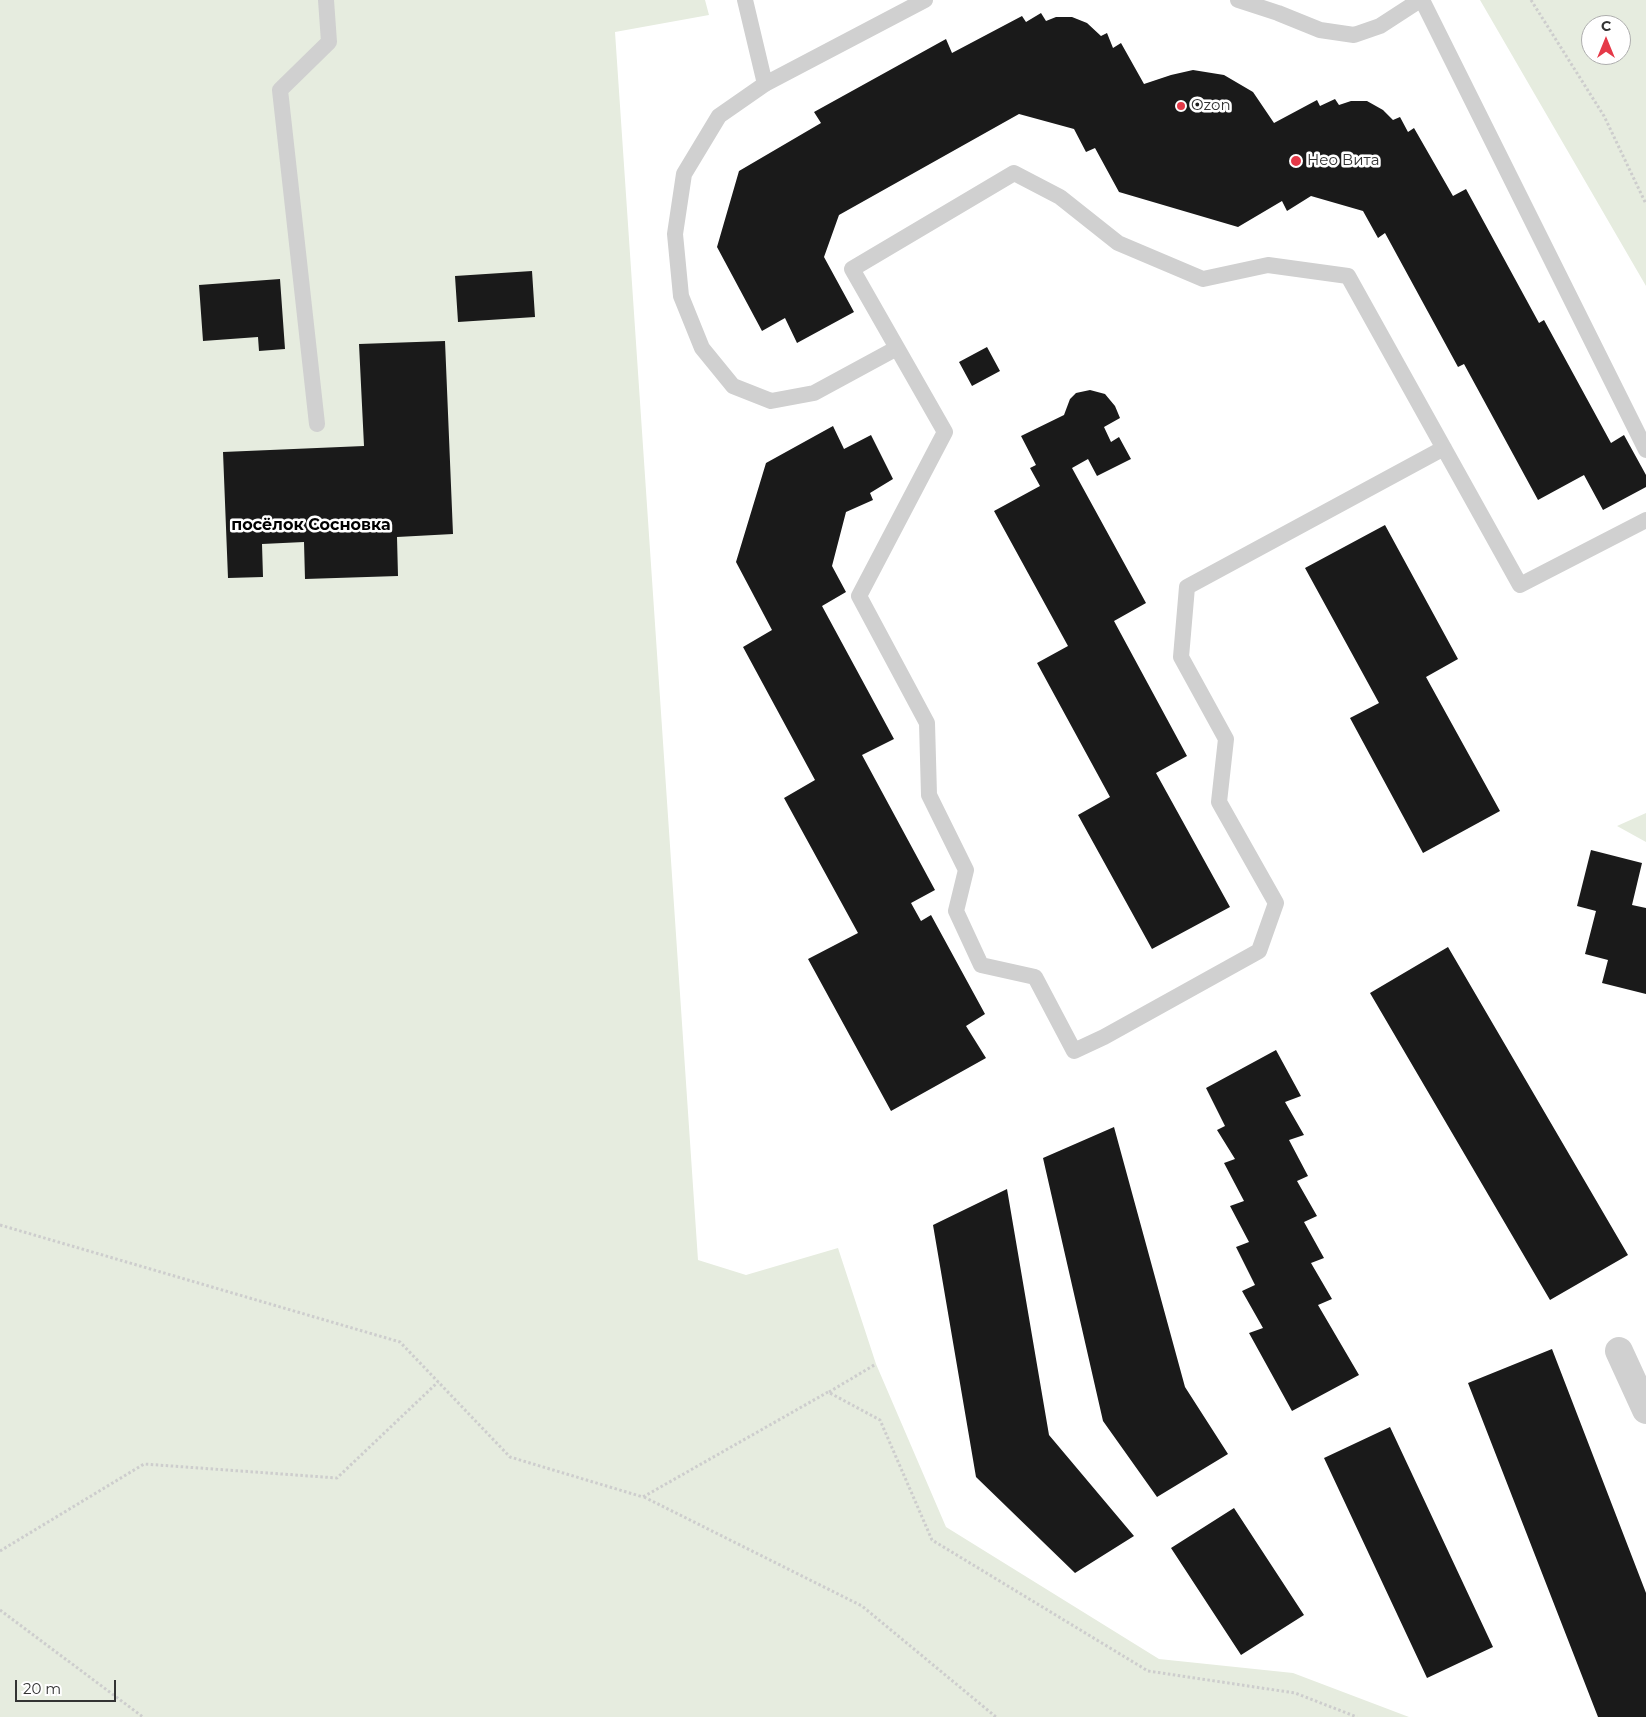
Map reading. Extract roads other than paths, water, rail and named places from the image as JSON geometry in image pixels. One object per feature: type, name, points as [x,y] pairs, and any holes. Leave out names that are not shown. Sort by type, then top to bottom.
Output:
[{"type":"street","points":[[1619,1351],[1646,1410]]},
{"type":"lane","points":[[317,424],[280,90],[329,42],[326,0]]},
{"type":"lane","points":[[745,0],[765,84]]},
{"type":"lane","points":[[898,348],[814,394],[771,401],[733,386],[702,348],[681,296],[675,234],[684,174],[719,116],[765,84],[925,0]]},
{"type":"lane","points":[[1238,0],[1278,13],[1320,30],[1354,35],[1380,26],[1421,0],[1646,450]]},
{"type":"lane","points":[[1444,448],[1187,587],[1181,657],[1226,739],[1219,802],[1276,903],[1259,951],[1104,1037],[1074,1051],[1034,977],[981,966],[956,911],[966,870],[929,795],[927,724],[859,596],[946,432],[852,269],[1014,174],[1060,197],[1118,243],[1203,279],[1268,265],[1348,276],[1444,448],[1520,585],[1646,520]]},
{"type":"place","name":"Ozon","points":[[1181,106]]},
{"type":"place","name":"Нео Вита","points":[[1296,161]]},
{"type":"district","name":"посёлок Сосновка","points":[[311,525]]}]
